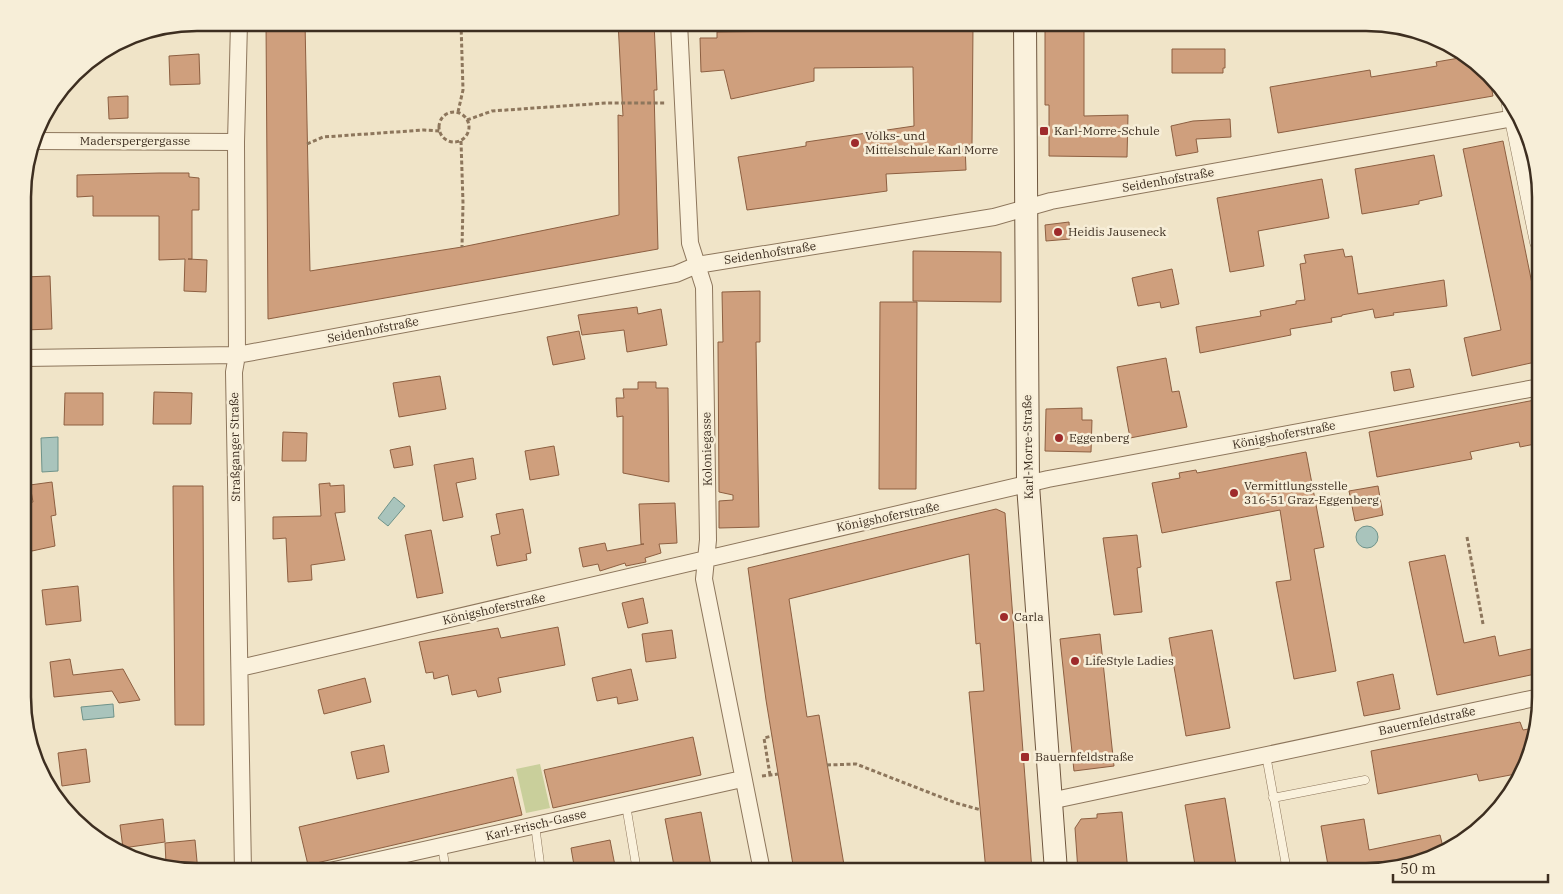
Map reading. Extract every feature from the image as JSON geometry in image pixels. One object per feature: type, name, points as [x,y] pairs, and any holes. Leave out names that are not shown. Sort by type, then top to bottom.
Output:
[{"type":"main road","name":"Karl-Morre-Straße","points":[[1025,31],[1028,485],[1055,862]]},
{"type":"street","name":"Straßganger Straße","points":[[239,31],[236,142],[237,355],[234,372],[243,863]]},
{"type":"street","name":"Koloniegasse","points":[[679,31],[690,243],[704,287],[708,540],[704,579],[760,863]]},
{"type":"street","name":"Seidenhofstraße","points":[[31,358],[237,355],[676,274],[697,265],[994,217],[1061,199],[1507,110]]},
{"type":"street","points":[[1515,125],[1531,199]]},
{"type":"street","name":"Maderspergergasse","points":[[41,141],[236,142]]},
{"type":"street","name":"Königshoferstraße","points":[[240,668],[1048,479],[1531,389]]},
{"type":"street","name":"Bauernfeldstraße","points":[[1050,802],[1531,699]]},
{"type":"street","name":"Karl-Frisch-Gasse","points":[[376,863],[442,846],[742,778]]},
{"type":"lane","points":[[1266,756],[1285,862]]},
{"type":"lane","points":[[1273,798],[1365,780]]},
{"type":"lane","points":[[626,805],[636,863]]},
{"type":"lane","points":[[535,825],[540,863]]},
{"type":"lane","points":[[442,846],[445,863]]},
{"type":"path","points":[[458,112],[463,90],[461,31]]},
{"type":"path","points":[[467,120],[492,111],[606,103],[667,104]]},
{"type":"path","points":[[440,132],[442,118],[449,113],[458,112],[467,120],[469,131],[461,141],[462,247]]},
{"type":"path","points":[[308,144],[323,137],[424,130],[440,132],[450,142],[461,141]]},
{"type":"path","points":[[1468,537],[1483,624]]},
{"type":"path","points":[[770,775],[764,738],[772,736]]},
{"type":"path","points":[[827,765],[856,764],[956,804],[981,810]]},
{"type":"green space","points":[[540,764],[550,808],[526,813],[516,769]]},
{"type":"water","points":[[58,437],[58,471],[42,472],[41,438]]},
{"type":"water","points":[[394,497],[405,506],[388,526],[378,518]]},
{"type":"water","points":[[1367,526],[1377,533],[1378,537],[1371,547],[1367,548],[1357,541],[1356,537],[1363,527]]},
{"type":"water","points":[[113,704],[114,717],[83,720],[81,707]]},
{"type":"building","points":[[266,31],[305,31],[310,271],[462,247],[619,215],[618,115],[623,116],[618,31],[654,31],[657,90],[654,90],[658,249],[268,319]]},
{"type":"building","points":[[973,31],[972,145],[965,145],[966,170],[886,174],[887,191],[747,210],[738,157],[806,146],[806,142],[914,126],[913,67],[814,68],[814,81],[731,99],[724,70],[701,72],[700,38],[717,38],[717,32]]},
{"type":"building","points":[[1045,31],[1084,31],[1084,116],[1128,115],[1127,157],[1049,156],[1049,105],[1045,105]]},
{"type":"building","points":[[1172,49],[1225,49],[1225,68],[1223,68],[1223,73],[1172,73]]},
{"type":"building","points":[[199,54],[200,84],[170,85],[169,56]]},
{"type":"building","points":[[1456,59],[1467,66],[1490,88],[1493,96],[1278,133],[1270,87],[1370,70],[1371,77],[1437,66],[1436,62]]},
{"type":"building","points":[[128,96],[128,118],[109,119],[108,97]]},
{"type":"building","points":[[1230,119],[1231,137],[1196,139],[1198,152],[1176,156],[1171,126],[1193,121]]},
{"type":"building","points":[[1503,141],[1531,279],[1531,363],[1472,376],[1464,338],[1501,330],[1463,149]]},
{"type":"building","points":[[1434,155],[1442,196],[1419,201],[1419,204],[1362,214],[1355,169]]},
{"type":"building","points":[[189,173],[189,177],[199,178],[199,210],[192,210],[192,259],[188,259],[207,260],[206,292],[184,291],[185,259],[159,260],[159,216],[93,216],[93,196],[77,197],[77,175]]},
{"type":"building","points":[[1322,179],[1329,218],[1258,231],[1264,266],[1230,272],[1217,198]]},
{"type":"building","name":"Heidis Jauseneck","points":[[1069,222],[1070,239],[1046,241],[1045,225]]},
{"type":"building","points":[[1343,249],[1345,257],[1352,256],[1358,294],[1444,280],[1447,306],[1393,313],[1394,315],[1375,318],[1373,309],[1331,318],[1332,322],[1290,329],[1291,335],[1200,353],[1196,327],[1261,316],[1260,311],[1296,304],[1296,301],[1305,300],[1300,264],[1306,263],[1304,255]]},
{"type":"building","points":[[913,251],[1001,252],[1001,302],[913,301]]},
{"type":"building","points":[[1172,269],[1179,304],[1161,308],[1160,302],[1138,306],[1132,278]]},
{"type":"building","points":[[50,276],[52,329],[31,330],[31,277]]},
{"type":"building","points":[[760,291],[760,342],[756,342],[759,527],[719,528],[719,501],[733,500],[733,495],[719,492],[718,342],[723,342],[722,292]]},
{"type":"building","points":[[880,302],[917,302],[916,489],[879,489]]},
{"type":"building","points":[[637,307],[638,314],[661,309],[667,345],[627,352],[624,330],[582,335],[578,315]]},
{"type":"building","points":[[579,331],[585,359],[553,365],[547,337]]},
{"type":"building","points":[[1166,358],[1172,392],[1179,391],[1187,427],[1130,438],[1117,367]]},
{"type":"building","points":[[1410,369],[1414,387],[1394,391],[1391,372]]},
{"type":"building","points":[[440,376],[446,409],[399,417],[393,383]]},
{"type":"building","points":[[638,382],[656,382],[656,388],[668,388],[669,482],[623,473],[623,416],[617,417],[616,398],[624,398],[623,389],[638,389]]},
{"type":"building","points":[[154,392],[192,393],[191,424],[153,424]]},
{"type":"building","points":[[65,393],[103,393],[103,425],[64,425]]},
{"type":"building","points":[[1531,401],[1531,445],[1520,447],[1519,442],[1470,452],[1472,459],[1377,477],[1369,432]]},
{"type":"building","points":[[1082,408],[1082,420],[1092,420],[1091,452],[1045,451],[1046,409]]},
{"type":"building","points":[[283,432],[307,433],[306,461],[282,461]]},
{"type":"building","points":[[410,446],[413,465],[394,468],[390,450]]},
{"type":"building","points":[[554,446],[559,475],[530,480],[525,451]]},
{"type":"building","points":[[1306,452],[1324,547],[1314,549],[1336,671],[1294,679],[1276,582],[1291,580],[1280,510],[1162,533],[1152,483],[1180,478],[1179,473],[1196,470],[1197,473]]},
{"type":"building","points":[[473,458],[476,479],[456,483],[463,517],[443,521],[434,465]]},
{"type":"building","points":[[52,482],[56,515],[51,516],[55,546],[32,551],[31,502],[33,502],[31,485]]},
{"type":"building","points":[[330,483],[330,486],[344,485],[345,512],[335,513],[345,560],[311,565],[312,580],[288,582],[286,538],[273,539],[273,517],[321,516],[319,484]]},
{"type":"building","points":[[173,486],[203,486],[204,725],[175,725]]},
{"type":"building","points":[[1378,486],[1383,515],[1355,521],[1349,491]]},
{"type":"building","points":[[675,503],[677,543],[659,544],[661,553],[645,558],[646,562],[626,566],[625,563],[600,571],[598,564],[583,567],[579,548],[605,543],[607,551],[644,544],[641,544],[639,504]]},
{"type":"building","points":[[523,509],[531,553],[526,554],[527,560],[497,566],[491,536],[500,534],[496,514]]},
{"type":"building","points":[[996,509],[1005,513],[1031,862],[985,862],[969,692],[984,691],[980,643],[976,644],[969,554],[789,599],[807,717],[819,715],[844,862],[793,862],[766,700],[748,568]]},
{"type":"building","points":[[431,530],[443,593],[417,598],[405,535]]},
{"type":"building","points":[[1137,535],[1141,567],[1137,568],[1142,612],[1114,615],[1103,538]]},
{"type":"building","points":[[1445,555],[1464,643],[1495,636],[1499,656],[1531,649],[1531,675],[1437,695],[1409,562]]},
{"type":"building","points":[[78,586],[81,621],[46,625],[42,590]]},
{"type":"building","points":[[643,598],[648,623],[628,628],[622,603]]},
{"type":"building","points":[[558,627],[565,665],[498,678],[501,692],[478,697],[476,690],[452,695],[448,675],[434,679],[433,672],[426,673],[419,642],[498,628],[501,638]]},
{"type":"building","points":[[672,630],[676,658],[646,662],[642,634]]},
{"type":"building","points":[[1212,630],[1230,728],[1186,736],[1169,638]]},
{"type":"building","points":[[1100,634],[1114,766],[1074,771],[1060,639]]},
{"type":"building","points":[[70,659],[73,675],[123,669],[140,700],[119,703],[112,691],[54,697],[50,662]]},
{"type":"building","points":[[631,669],[638,700],[618,704],[617,697],[597,701],[592,678]]},
{"type":"building","points":[[1393,674],[1400,709],[1364,716],[1357,682]]},
{"type":"building","points":[[365,678],[371,702],[324,714],[318,690]]},
{"type":"building","points":[[1520,722],[1523,730],[1528,729],[1519,760],[1512,775],[1479,781],[1477,774],[1378,794],[1371,751]]},
{"type":"building","points":[[693,737],[701,775],[553,808],[544,770]]},
{"type":"building","points":[[384,745],[389,772],[357,779],[351,752]]},
{"type":"building","points":[[86,749],[90,782],[62,786],[58,753]]},
{"type":"building","points":[[513,777],[522,815],[317,863],[308,863],[299,827]]},
{"type":"building","points":[[1225,798],[1236,862],[1195,862],[1185,805]]},
{"type":"building","points":[[701,812],[710,863],[673,863],[665,819]]},
{"type":"building","points":[[1122,812],[1127,862],[1077,862],[1075,828],[1081,819],[1097,818],[1097,814]]},
{"type":"building","points":[[163,819],[165,842],[128,847],[123,844],[120,825]]},
{"type":"building","points":[[1364,819],[1369,850],[1440,835],[1442,843],[1419,854],[1398,860],[1327,862],[1321,826]]},
{"type":"building","points":[[195,840],[197,863],[166,859],[165,843]]},
{"type":"building","points":[[610,840],[614,863],[574,863],[571,848]]},
{"type":"place","name":"Karl-Morre-Schule","points":[[1044,131]]},
{"type":"place","name":"Volks- und Mittelschule Karl Morre","points":[[855,143]]},
{"type":"place","name":"Heidis Jauseneck","points":[[1058,232]]},
{"type":"place","name":"Eggenberg","points":[[1059,438]]},
{"type":"place","name":"Vermittlungsstelle 316-51 Graz-Eggenberg","points":[[1234,493]]},
{"type":"place","name":"Carla","points":[[1004,617]]},
{"type":"place","name":"LifeStyle Ladies","points":[[1075,661]]},
{"type":"place","name":"Bauernfeldstraße","points":[[1025,757]]}]
